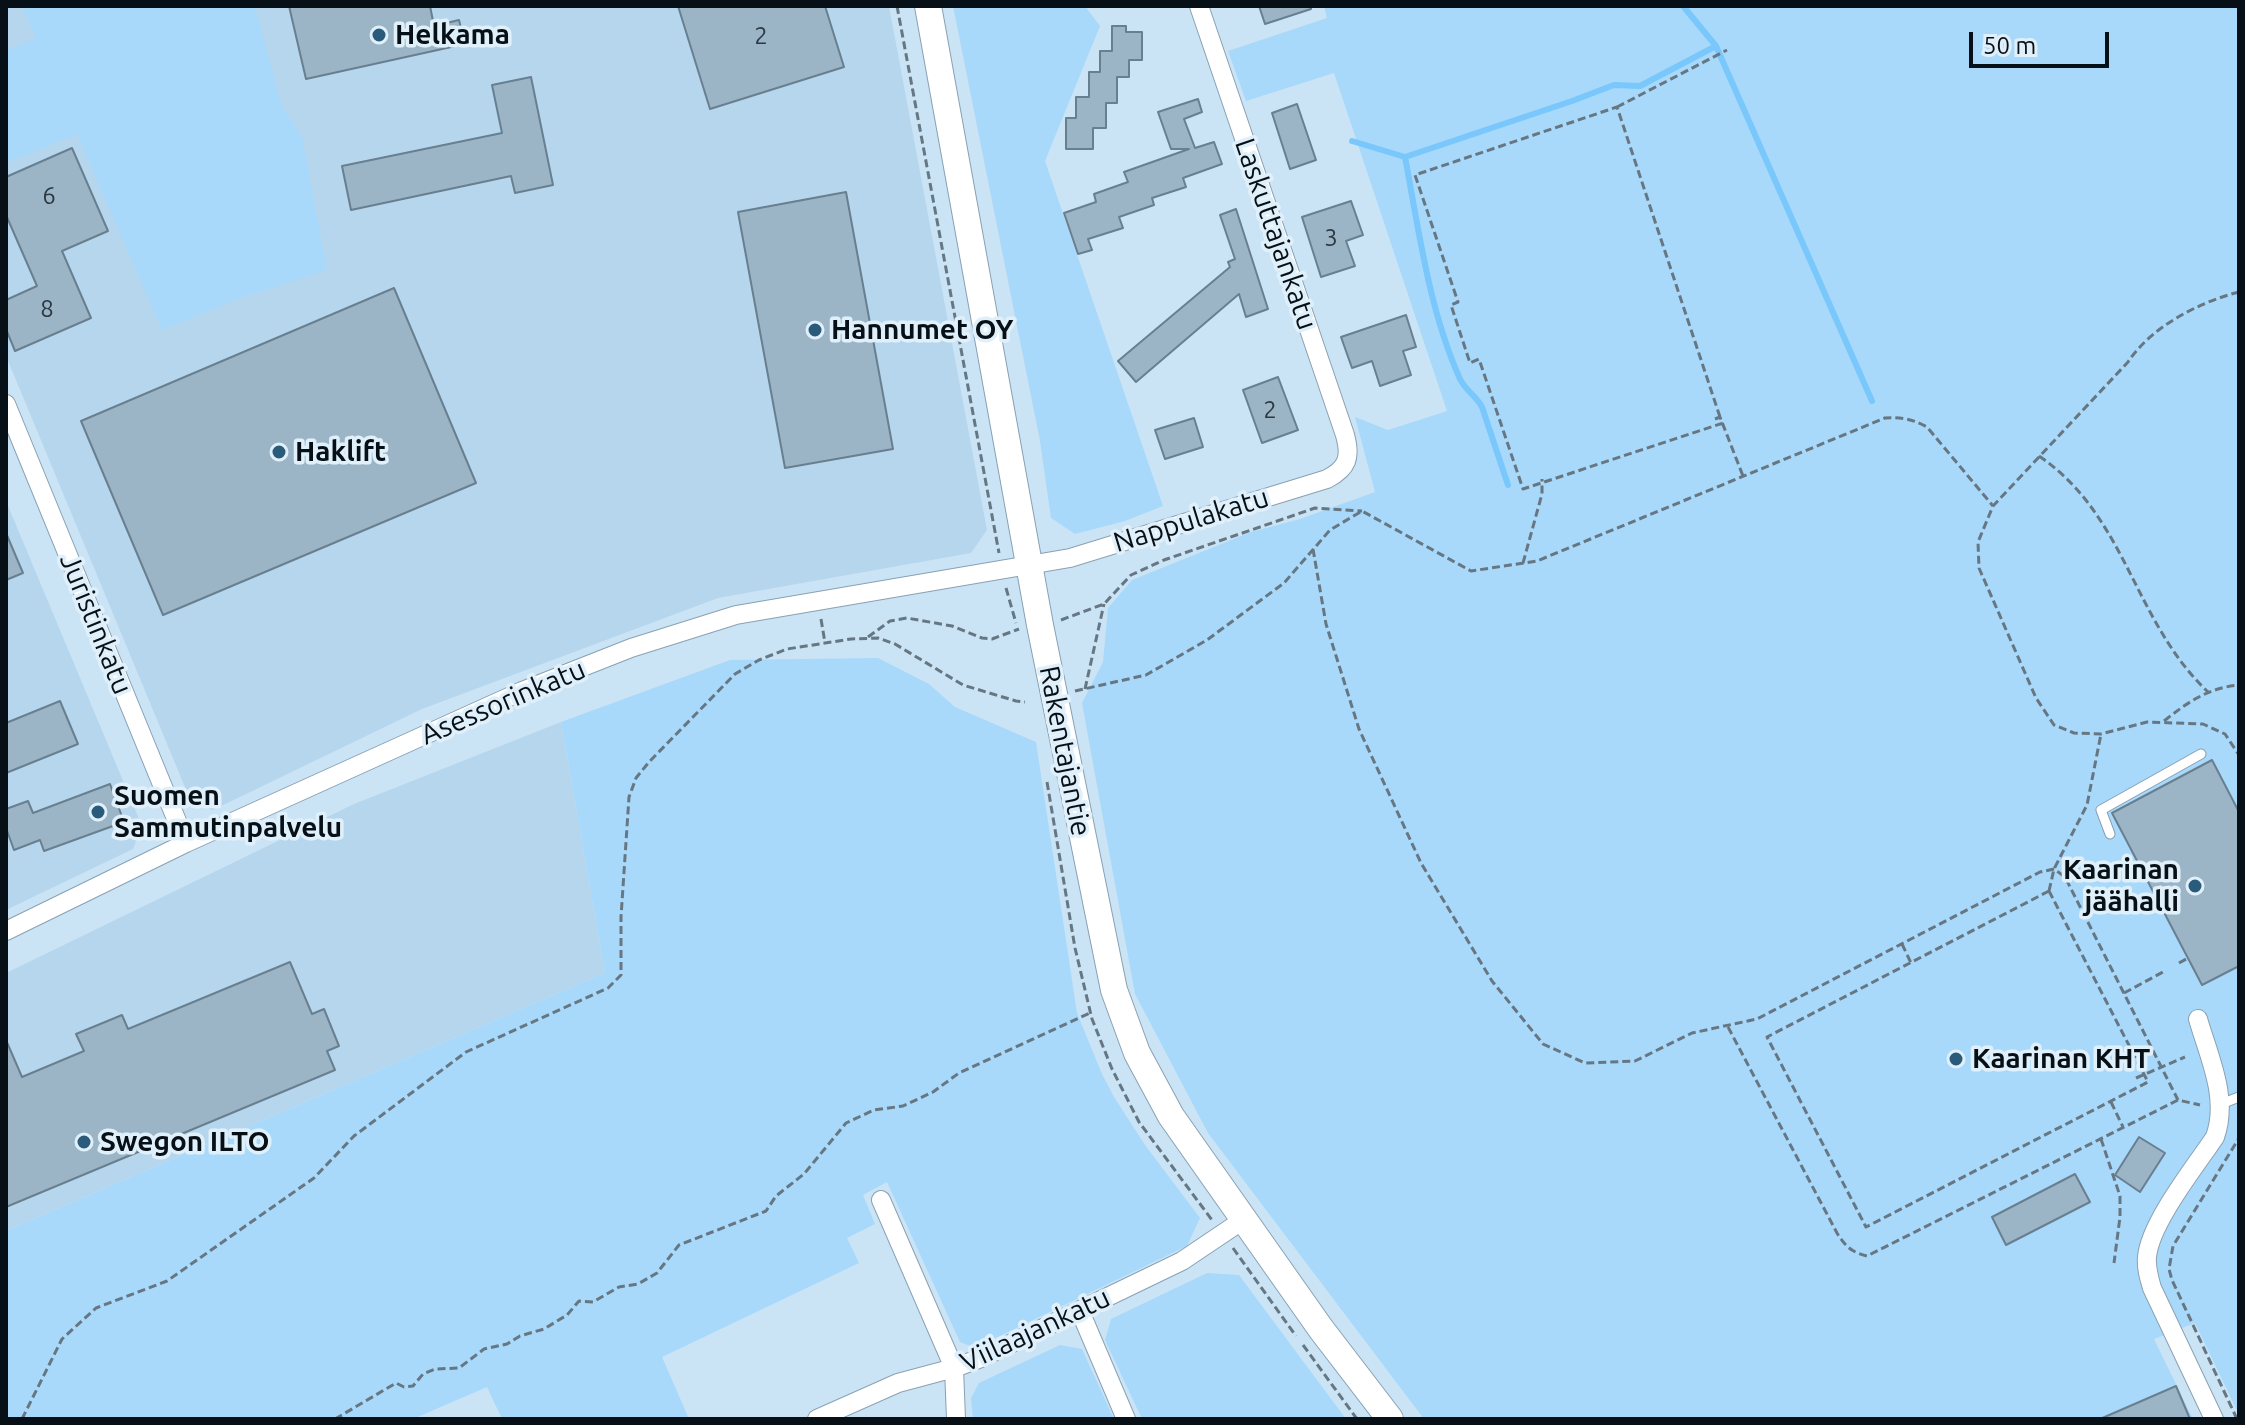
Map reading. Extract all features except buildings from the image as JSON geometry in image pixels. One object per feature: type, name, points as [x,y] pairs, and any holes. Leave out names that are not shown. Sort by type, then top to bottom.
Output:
[{"type":"street","name":"Rakentajantie","points":[[928,6],[1029,565],[1114,990],[1137,1053],[1155,1089],[1197,1156],[1390,1419]]},
{"type":"street","name":"Laskuttajankatu","points":[[1199,6],[1345,435],[1349,449],[1347,464]]},
{"type":"street","name":"Juristinkatu","points":[[7,409],[186,843]]},
{"type":"street","name":"Nappulakatu","points":[[1029,565],[1070,558],[1327,479],[1347,464]]},
{"type":"street","name":"Asessorinkatu","points":[[6,931],[186,843],[522,691],[631,648],[736,615],[1029,565]]},
{"type":"street","points":[[2198,1019],[2230,1100],[2215,1137],[2159,1222],[2147,1257],[2152,1288],[2214,1419]]},
{"type":"street","points":[[881,1200],[954,1368],[956,1419]]},
{"type":"street","name":"Viilaajankatu","points":[[817,1419],[898,1383],[954,1368],[1080,1311],[1182,1261],[1243,1220]]},
{"type":"street","points":[[1080,1311],[1126,1419]]},
{"type":"lane","points":[[2110,834],[2101,810],[2201,754]]},
{"type":"path","points":[[1723,423],[1542,480],[1523,489],[1479,359],[1470,363],[1451,305],[1458,302],[1415,175],[1617,107],[1727,50]]},
{"type":"path","points":[[1617,107],[1718,418],[1723,423],[1743,476]]},
{"type":"path","points":[[2239,292],[2192,311],[2148,339],[1993,506],[1978,542],[1979,568],[2036,698],[2054,725],[2063,730],[2101,734],[2147,722],[2214,727],[2225,734],[2239,755]]},
{"type":"path","points":[[1054,622],[1104,604],[1131,575],[1164,560],[1315,508],[1362,511],[1471,571],[1537,561],[1885,418],[1899,417],[1927,427],[1993,506]]},
{"type":"path","points":[[2039,456],[2059,470],[2082,493],[2130,570],[2165,643],[2208,692]]},
{"type":"path","points":[[1523,563],[1542,494],[1542,480]]},
{"type":"path","points":[[1068,692],[1146,675],[1207,640],[1284,583],[1330,530],[1362,511]]},
{"type":"path","points":[[1313,549],[1326,624],[1359,729],[1371,756],[1421,863],[1492,981],[1543,1044],[1585,1063],[1635,1061],[1692,1033],[1728,1025],[1757,1019],[2040,872],[2054,869],[2065,877],[2178,1100],[1867,1256],[1845,1246],[1728,1025]]},
{"type":"path","points":[[818,601],[825,643]]},
{"type":"path","points":[[1085,689],[1104,604]]},
{"type":"path","points":[[866,638],[890,621],[907,618],[952,626],[982,638],[992,639],[1017,629]]},
{"type":"path","points":[[22,1419],[62,1339],[96,1308],[167,1281],[314,1178],[354,1136],[466,1052],[608,988],[621,975],[627,814],[636,778],[663,746],[735,674],[787,649],[878,638],[895,644],[963,685],[1025,702]]},
{"type":"path","points":[[2164,721],[2192,699],[2217,687],[2239,685]]},
{"type":"path","points":[[2049,891],[1767,1037],[1866,1227],[2148,1082],[2049,891],[2054,869],[2087,805],[2101,734]]},
{"type":"path","points":[[1902,943],[1911,963]]},
{"type":"path","points":[[2179,963],[2188,958]]},
{"type":"path","points":[[2124,993],[2163,972]]},
{"type":"path","points":[[335,1419],[396,1383],[404,1387],[413,1386],[423,1374],[435,1369],[459,1368],[484,1349],[507,1344],[520,1336],[544,1329],[567,1315],[579,1301],[593,1302],[619,1287],[638,1284],[657,1273],[679,1245],[766,1211],[776,1196],[804,1174],[846,1123],[874,1110],[903,1106],[923,1097],[959,1073],[1090,1013]]},
{"type":"path","points":[[2136,1078],[2185,1057]]},
{"type":"path","points":[[2110,1101],[2123,1127]]},
{"type":"path","points":[[2101,1139],[2120,1196],[2114,1263]]},
{"type":"path","points":[[2237,1419],[2169,1269],[2173,1246],[2239,1139]]},
{"type":"shaded area","points":[[6,6],[889,6],[987,530],[971,553],[718,598],[422,709],[213,810],[192,804],[6,356]]},
{"type":"shaded area","points":[[22,6],[255,6],[281,104],[302,137],[327,270],[238,299],[162,330],[77,134],[6,163],[6,51],[36,38]]},
{"type":"shaded area","points":[[953,6],[1085,6],[1100,26],[1045,161],[1163,506],[1125,521],[1075,534],[1051,518],[1040,441]]},
{"type":"shaded area","points":[[1324,6],[2239,6],[2239,1415],[2195,1323],[2154,1339],[2193,1419],[1424,1419],[1208,1133],[1135,994],[1082,703],[1103,662],[1108,608],[1132,580],[1251,532],[1300,519],[1375,492],[1355,417],[1388,430],[1447,411],[1334,73],[1246,101],[1228,51],[1327,18]]},
{"type":"shaded area","points":[[6,501],[142,826],[133,849],[6,910]]},
{"type":"shaded area","points":[[878,658],[929,684],[955,707],[1036,742],[1077,1013],[1114,1097],[1145,1145],[1200,1218],[1187,1246],[975,1348],[960,1342],[887,1182],[863,1195],[875,1224],[847,1238],[859,1263],[662,1357],[689,1419],[502,1419],[487,1387],[413,1419],[6,1419],[6,1231],[605,973],[561,722],[730,660]]},
{"type":"shaded area","points":[[561,722],[605,973],[6,1231],[6,973],[354,804]]},
{"type":"shaded area","points":[[1207,1273],[1239,1275],[1346,1419],[1142,1419],[1105,1340],[1111,1319]]},
{"type":"shaded area","points":[[1060,1345],[1082,1349],[1114,1419],[973,1419],[971,1398],[979,1383]]},
{"type":"waterway","points":[[1683,6],[1716,46],[1872,401]]},
{"type":"waterway","points":[[1352,141],[1405,157],[1614,85],[1640,86],[1716,46]]},
{"type":"waterway","points":[[1405,157],[1440,326],[1460,379],[1482,407],[1508,485]]},
{"type":"place","name":"Helkama","points":[[379,35]]},
{"type":"place","name":"Hannumet OY","points":[[815,330]]},
{"type":"place","name":"Haklift","points":[[279,452]]},
{"type":"place","name":"Suomen Sammutinpalvelu","points":[[98,812]]},
{"type":"place","name":"Kaarinan jäähalli","points":[[2195,886]]},
{"type":"place","name":"Kaarinan KHT","points":[[1956,1059]]},
{"type":"place","name":"Swegon ILTO","points":[[84,1142]]}]
